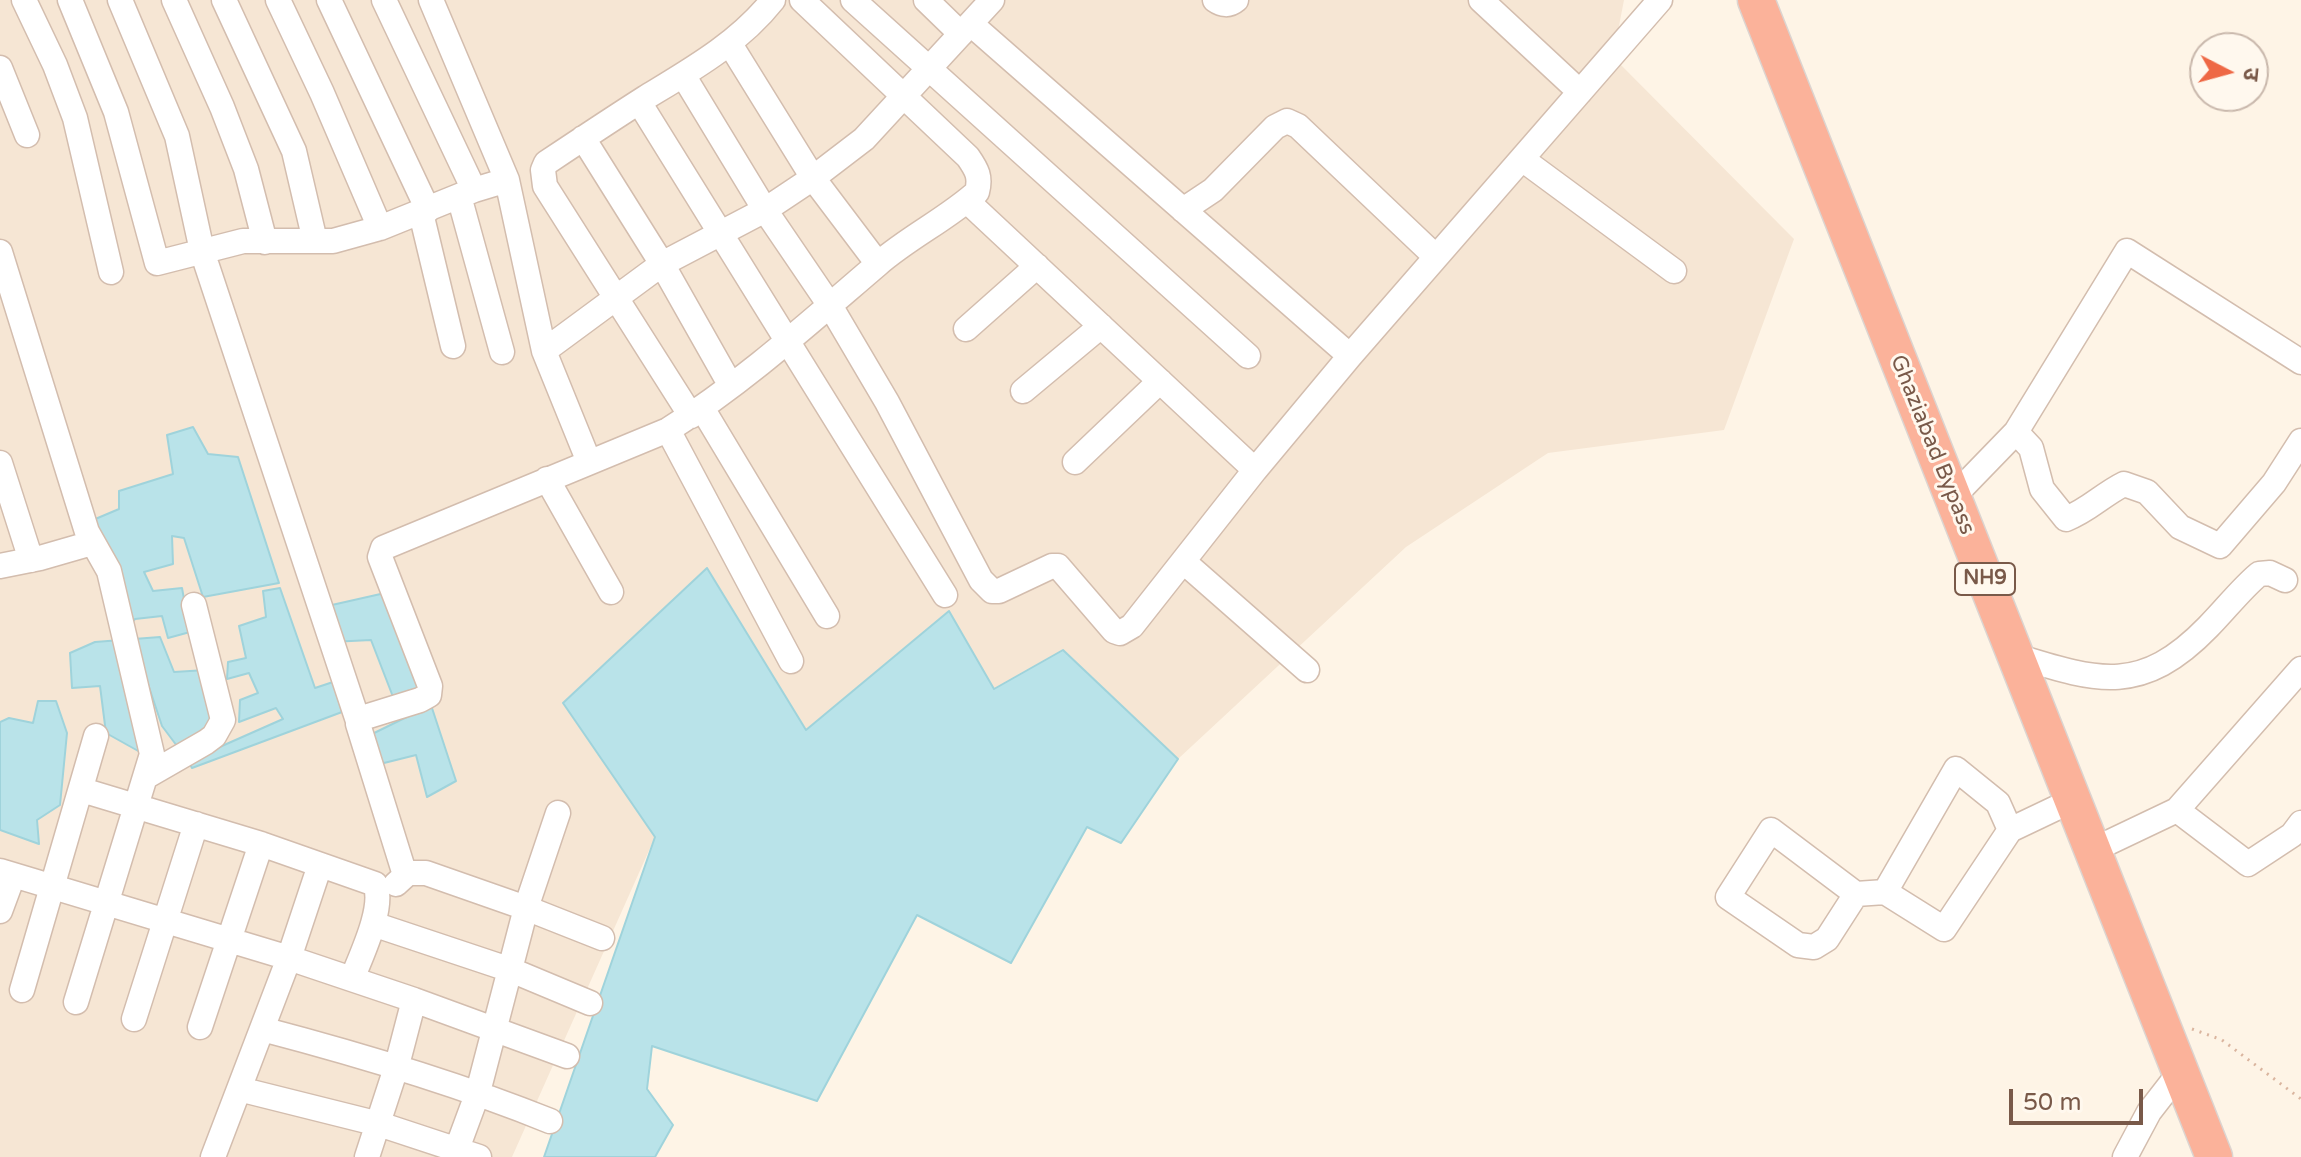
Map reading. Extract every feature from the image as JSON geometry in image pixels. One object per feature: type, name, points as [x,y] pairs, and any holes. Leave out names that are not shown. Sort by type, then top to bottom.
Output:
[{"type":"highway","name":"Ghaziabad Bypass","points":[[1756,0],[2214,1157]]},
{"type":"street","points":[[24,0],[55,65],[75,118],[111,272]]},
{"type":"street","points":[[70,0],[116,112],[155,261],[162,263],[243,241],[333,241],[380,228],[507,180]]},
{"type":"street","points":[[120,0],[177,136],[202,251],[358,721],[405,875]]},
{"type":"street","points":[[174,0],[246,169],[265,242]]},
{"type":"street","points":[[224,0],[294,151],[315,241]]},
{"type":"street","points":[[278,0],[380,228]]},
{"type":"street","points":[[329,0],[424,211],[453,346]]},
{"type":"street","points":[[384,0],[466,193],[502,352]]},
{"type":"street","points":[[431,0],[507,180],[544,351],[589,462]]},
{"type":"street","points":[[773,0],[759,18],[730,44],[546,163],[542,179],[615,299],[697,412],[827,616]]},
{"type":"street","points":[[358,721],[420,700],[429,693],[428,678],[380,557],[383,548],[668,430],[731,386],[831,307],[878,264],[977,192],[980,181],[978,173],[968,157],[802,0]]},
{"type":"street","points":[[853,0],[1248,356]]},
{"type":"street","points":[[926,0],[966,29],[1183,210],[1350,356]]},
{"type":"street","points":[[1215,0],[1221,4],[1231,4],[1236,0]]},
{"type":"street","points":[[1481,0],[1580,92]]},
{"type":"street","points":[[544,351],[662,264],[765,210],[864,139],[989,1]]},
{"type":"street","points":[[683,75],[765,210],[831,307],[887,402],[986,587],[999,591],[1058,566],[1114,631],[1120,633],[1132,626],[1350,356],[1580,92],[1652,3]]},
{"type":"street","points":[[730,44],[813,178],[878,264]]},
{"type":"street","points":[[0,68],[27,135]]},
{"type":"street","points":[[639,102],[945,595]]},
{"type":"street","points":[[1183,210],[1213,190],[1275,127],[1287,121],[1298,126],[1436,257]]},
{"type":"street","points":[[583,138],[662,264],[731,386]]},
{"type":"street","points":[[1522,159],[1674,271]]},
{"type":"street","points":[[967,201],[1255,470]]},
{"type":"street","points":[[1953,497],[2016,432],[2127,251],[2301,362]]},
{"type":"street","points":[[0,252],[92,543],[109,571],[151,741],[152,754],[147,776],[135,806],[76,1002]]},
{"type":"street","points":[[966,329],[1037,266]]},
{"type":"street","points":[[1023,391],[1101,326]]},
{"type":"street","points":[[1075,462],[1160,381]]},
{"type":"street","points":[[668,430],[791,661]]},
{"type":"street","points":[[2016,432],[2031,448],[2042,489],[2066,519],[2087,511],[2107,493],[2124,484],[2147,492],[2180,527],[2220,546],[2274,483],[2301,441]]},
{"type":"street","points":[[0,463],[31,560]]},
{"type":"street","points":[[547,479],[611,592]]},
{"type":"street","points":[[0,566],[92,543]]},
{"type":"street","points":[[1184,562],[1307,670]]},
{"type":"street","points":[[2016,656],[2076,675],[2096,678],[2147,671],[2170,659],[2205,630],[2259,574],[2270,573],[2285,580]]},
{"type":"street","points":[[147,776],[206,742],[214,736],[223,720],[194,605]]},
{"type":"street","points":[[2093,850],[2177,810],[2301,669]]},
{"type":"street","points":[[22,990],[96,736]]},
{"type":"street","points":[[1885,892],[1956,769],[1998,803],[2010,830]]},
{"type":"street","points":[[82,790],[261,844],[370,881],[377,888],[373,924],[352,979]]},
{"type":"street","points":[[1856,894],[1827,939],[1814,947],[1798,945],[1728,897],[1771,830],[1856,894],[1885,892],[1944,929],[2010,830],[2073,800]]},
{"type":"street","points":[[2177,810],[2248,864],[2292,835],[2301,823]]},
{"type":"street","points":[[239,1089],[379,1124],[463,1155],[526,908],[558,813]]},
{"type":"street","points":[[134,1019],[196,824]]},
{"type":"street","points":[[200,1027],[261,844]]},
{"type":"street","points":[[213,1157],[289,958],[320,865]]},
{"type":"street","points":[[377,894],[390,890],[412,871],[426,873],[602,938]]},
{"type":"street","points":[[0,911],[7,874],[289,958],[567,1056]]},
{"type":"street","points":[[373,924],[511,970],[590,1003]]},
{"type":"street","points":[[367,1157],[414,1000]]},
{"type":"street","points":[[262,1029],[397,1065],[478,1092],[550,1121]]},
{"type":"street","points":[[2125,1157],[2149,1112],[2180,1072]]},
{"type":"path","points":[[2161,1023],[2191,1028],[2222,1040],[2301,1099]]},
{"type":"shaded area","points":[[0,0],[1624,0],[1613,57],[1794,239],[1724,430],[1548,453],[1406,547],[1178,759],[1063,650],[994,689],[949,611],[806,730],[706,569],[564,703],[655,837],[512,1157],[0,1157]]},
{"type":"water","points":[[193,427],[208,454],[238,457],[279,583],[203,597],[184,538],[172,536],[173,564],[144,572],[153,591],[182,588],[190,632],[168,638],[162,616],[135,619],[121,635],[93,520],[119,509],[119,491],[173,474],[167,435]]},
{"type":"water","points":[[707,568],[806,730],[949,611],[994,689],[1063,650],[1178,759],[1121,843],[1087,827],[1011,963],[917,915],[817,1101],[652,1046],[647,1089],[673,1125],[655,1157],[544,1157],[655,837],[563,703]]},
{"type":"water","points":[[280,588],[315,688],[333,682],[342,712],[192,768],[188,761],[283,719],[276,708],[239,722],[240,700],[258,693],[249,673],[227,679],[228,662],[246,658],[239,626],[266,617],[263,591]]},
{"type":"water","points":[[385,593],[434,687],[395,702],[371,640],[331,642],[323,607]]},
{"type":"water","points":[[160,637],[174,672],[206,670],[217,725],[177,746],[162,726],[143,669],[140,752],[106,733],[100,686],[72,688],[70,653],[95,642]]},
{"type":"water","points":[[38,701],[56,701],[67,733],[60,805],[37,820],[39,844],[0,830],[0,722],[9,718],[33,723]]},
{"type":"water","points":[[431,705],[456,781],[427,797],[416,755],[384,763],[360,740]]}]
